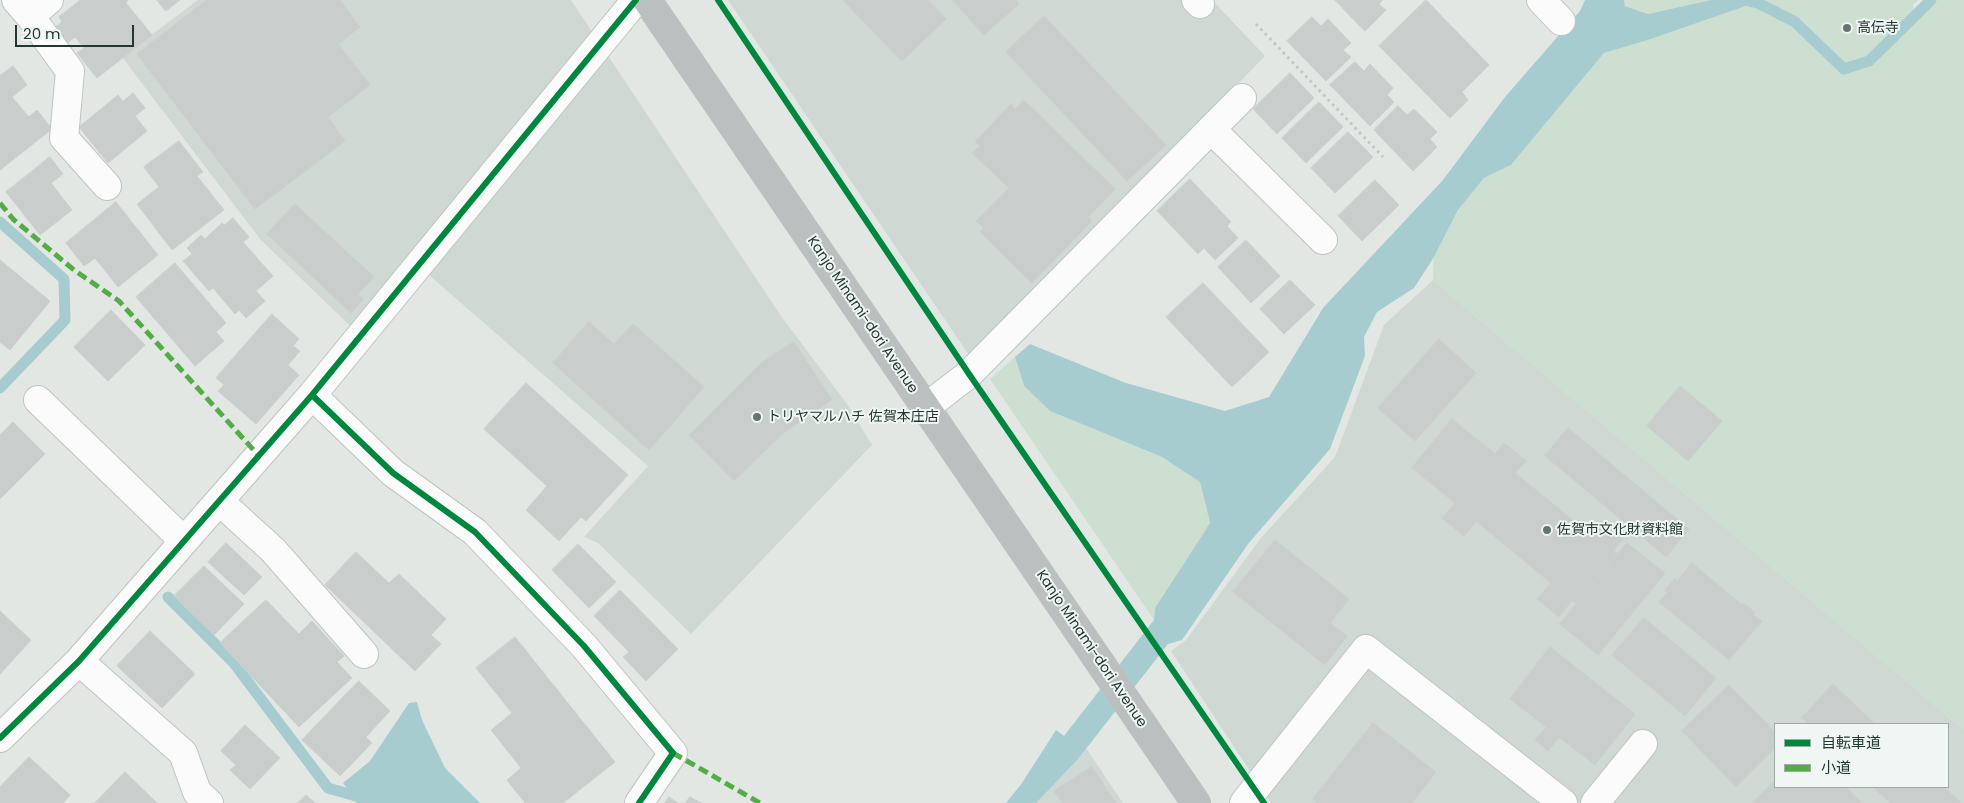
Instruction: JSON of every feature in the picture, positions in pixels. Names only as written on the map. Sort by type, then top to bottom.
[{"type":"highway","name":"Kanjo Minami-dori Avenue","points":[[647,0],[1196,803]]},
{"type":"street","points":[[0,738],[79,661],[312,395],[636,0]]},
{"type":"street","points":[[1541,0],[1561,21]]},
{"type":"street","points":[[32,5],[70,71],[64,138],[107,186]]},
{"type":"street","points":[[925,408],[969,374],[1242,98]]},
{"type":"street","points":[[1211,129],[1323,240]]},
{"type":"street","points":[[312,395],[393,473],[475,532],[584,646],[673,753],[639,803]]},
{"type":"street","points":[[38,400],[184,541]]},
{"type":"street","points":[[219,501],[273,550],[364,654]]},
{"type":"street","points":[[1244,803],[1366,649],[1563,803]]},
{"type":"street","points":[[79,661],[183,753],[197,792],[209,803]]},
{"type":"street","points":[[1595,803],[1643,744]]},
{"type":"path","points":[[1256,24],[1383,158]]},
{"type":"shaded area","points":[[198,0],[571,0],[781,316],[847,404],[872,445],[691,634],[598,543],[584,537],[648,466],[429,275],[370,345],[260,239],[122,57]]},
{"type":"shaded area","points":[[728,0],[1212,0],[1265,56],[971,358]]},
{"type":"shaded area","points":[[1433,280],[1964,730],[1964,803],[1271,803],[1171,651],[1186,640],[1260,539],[1335,457],[1384,325]]},
{"type":"shaded area","points":[[1080,739],[1123,803],[1019,803]]},
{"type":"green space","points":[[1624,0],[1711,0],[1648,14],[1625,6]]},
{"type":"green space","points":[[1760,0],[1918,0],[1913,5],[1916,17],[1933,0],[1964,0],[1964,730],[1433,280],[1434,257],[1458,210],[1484,178],[1511,165],[1604,53],[1746,6],[1783,14]]},
{"type":"green space","points":[[1015,357],[1024,386],[1050,411],[1162,457],[1200,482],[1210,523],[1155,608],[1154,620],[990,379]]},
{"type":"water","points":[[1585,0],[1624,0],[1625,6],[1648,14],[1711,0],[1760,0],[1785,15],[1746,6],[1604,53],[1511,165],[1484,178],[1458,210],[1434,257],[1414,288],[1377,312],[1364,337],[1365,356],[1330,449],[1248,544],[1182,640],[1168,644],[1078,759],[1036,803],[1006,803],[1022,783],[1056,730],[1064,736],[1154,620],[1155,608],[1210,523],[1200,482],[1162,457],[1050,411],[1024,386],[1015,357],[1030,344],[1126,383],[1225,411],[1269,397],[1323,308],[1443,180],[1505,97],[1580,11]]},
{"type":"water","points":[[417,702],[422,720],[445,768],[480,803],[357,803],[343,783],[370,761],[409,703]]},
{"type":"building","points":[[81,0],[128,0],[126,3],[152,35],[97,78],[77,53],[84,48],[75,37],[66,44],[53,29],[62,22],[59,17]]},
{"type":"building","points":[[157,0],[180,0],[166,11]]},
{"type":"building","points":[[207,0],[340,0],[360,27],[338,44],[370,85],[328,117],[345,141],[255,209],[137,54]]},
{"type":"building","points":[[843,0],[928,0],[946,19],[902,61]]},
{"type":"building","points":[[953,0],[1016,0],[1019,4],[984,35]]},
{"type":"building","points":[[1335,0],[1383,0],[1379,4],[1386,10],[1365,31]]},
{"type":"building","points":[[1426,0],[1489,65],[1462,92],[1468,100],[1450,118],[1379,46]]},
{"type":"building","points":[[1044,16],[1166,145],[1127,181],[1006,52]]},
{"type":"building","points":[[1312,17],[1321,26],[1328,19],[1351,43],[1343,50],[1351,57],[1326,81],[1287,41]]},
{"type":"building","points":[[1355,62],[1364,71],[1370,64],[1393,88],[1387,95],[1394,102],[1370,126],[1330,85]]},
{"type":"building","points":[[13,66],[27,85],[12,97],[29,117],[37,110],[52,129],[0,170],[0,76]]},
{"type":"building","points":[[1290,73],[1314,98],[1277,134],[1253,109]]},
{"type":"building","points":[[133,93],[145,108],[135,116],[147,131],[108,163],[79,127],[118,95],[123,101]]},
{"type":"building","points":[[1024,100],[1115,189],[1088,217],[1092,221],[1032,283],[980,232],[984,228],[976,221],[1009,188],[972,153],[980,146],[975,142],[1011,104],[1015,109]]},
{"type":"building","points":[[1319,102],[1343,127],[1306,163],[1282,138]]},
{"type":"building","points":[[1398,106],[1407,115],[1414,109],[1437,132],[1430,139],[1437,147],[1413,171],[1374,130]]},
{"type":"building","points":[[1348,132],[1373,157],[1335,193],[1311,168]]},
{"type":"building","points":[[179,141],[203,172],[197,176],[224,210],[172,250],[137,204],[159,187],[144,167]]},
{"type":"building","points":[[50,157],[63,174],[51,183],[72,210],[40,235],[6,192]]},
{"type":"building","points":[[1190,179],[1231,222],[1227,226],[1238,238],[1215,260],[1204,248],[1198,254],[1157,211]]},
{"type":"building","points":[[1375,180],[1399,205],[1362,241],[1338,216]]},
{"type":"building","points":[[116,202],[158,255],[118,287],[95,258],[84,266],[66,243]]},
{"type":"building","points":[[295,204],[374,277],[358,294],[363,299],[351,313],[267,234]]},
{"type":"building","points":[[233,218],[249,237],[243,242],[273,276],[256,291],[265,301],[246,318],[239,310],[235,314],[213,288],[209,291],[183,261],[192,254],[187,248],[201,235],[205,239],[222,223],[224,225]]},
{"type":"building","points":[[1246,240],[1280,276],[1251,303],[1218,267]]},
{"type":"building","points":[[0,260],[50,301],[10,350],[0,342]]},
{"type":"building","points":[[175,263],[226,323],[216,332],[224,341],[195,366],[136,297]]},
{"type":"building","points":[[1290,280],[1315,305],[1284,334],[1260,309]]},
{"type":"building","points":[[1203,283],[1269,352],[1232,387],[1166,317]]},
{"type":"building","points":[[111,310],[145,345],[108,381],[74,347]]},
{"type":"building","points":[[272,314],[299,339],[293,346],[300,351],[288,365],[299,375],[256,424],[218,391],[224,385],[216,378]]},
{"type":"building","points":[[589,322],[614,344],[633,324],[704,387],[649,450],[553,363]]},
{"type":"building","points":[[1439,339],[1476,373],[1415,441],[1378,408]]},
{"type":"building","name":"トリヤマルハチ 佐賀本庄店","points":[[794,342],[832,400],[782,434],[734,481],[689,435],[761,363]]},
{"type":"building","points":[[526,383],[628,475],[586,521],[581,517],[559,541],[526,510],[547,486],[484,429]]},
{"type":"building","points":[[1680,386],[1722,421],[1688,461],[1647,426]]},
{"type":"building","points":[[1452,419],[1495,454],[1504,443],[1526,461],[1515,473],[1590,534],[1601,521],[1623,539],[1614,550],[1617,553],[1576,603],[1572,600],[1559,617],[1537,599],[1551,583],[1476,521],[1464,536],[1442,518],[1455,503],[1412,468]]},
{"type":"building","points":[[13,422],[45,454],[0,499],[0,435]]},
{"type":"building","points":[[1568,428],[1689,529],[1666,557],[1545,456]]},
{"type":"building","points":[[1275,540],[1349,599],[1330,623],[1347,636],[1325,665],[1233,592]]},
{"type":"building","points":[[226,543],[262,577],[244,595],[208,562]]},
{"type":"building","points":[[1627,543],[1665,573],[1598,655],[1560,624]]},
{"type":"building","points":[[578,544],[616,582],[589,608],[552,570]]},
{"type":"building","points":[[356,552],[389,583],[399,574],[446,619],[431,635],[441,644],[415,671],[325,585]]},
{"type":"building","points":[[1692,563],[1742,605],[1744,603],[1755,613],[1753,615],[1762,621],[1729,660],[1659,602],[1667,593],[1665,590],[1675,578],[1677,581]]},
{"type":"building","points":[[204,566],[244,604],[214,635],[174,596]]},
{"type":"building","points":[[620,590],[678,649],[646,681],[623,657],[629,652],[594,616]]},
{"type":"building","points":[[266,600],[299,634],[312,621],[344,656],[337,662],[352,678],[299,727],[220,643]]},
{"type":"building","points":[[0,611],[31,640],[0,674]]},
{"type":"building","points":[[1644,618],[1716,678],[1685,716],[1612,655]]},
{"type":"building","points":[[150,631],[195,674],[162,708],[117,666]]},
{"type":"building","points":[[515,637],[615,762],[563,803],[525,803],[507,780],[521,768],[491,730],[512,713],[476,668]]},
{"type":"building","points":[[1550,647],[1635,714],[1595,765],[1559,737],[1548,751],[1535,740],[1546,727],[1510,699]]},
{"type":"building","points":[[359,681],[390,711],[366,737],[372,743],[340,776],[302,740]]},
{"type":"building","points":[[1833,684],[1874,723],[1808,723],[1802,718]]},
{"type":"building","points":[[1729,685],[1774,731],[1774,749],[1736,787],[1682,731]]},
{"type":"building","points":[[1373,723],[1436,772],[1412,803],[1318,803],[1313,799]]},
{"type":"building","points":[[245,725],[280,758],[250,789],[230,770],[236,765],[221,751]]},
{"type":"building","points":[[29,757],[70,795],[63,803],[0,803],[0,787]]},
{"type":"building","points":[[1092,767],[1116,803],[1062,803],[1054,791]]},
{"type":"building","points":[[125,772],[157,803],[95,803]]},
{"type":"building","points":[[1774,781],[1774,788],[1847,788],[1862,803],[1753,803]]},
{"type":"building","points":[[1874,788],[1945,788],[1961,803],[1890,803]]},
{"type":"building","points":[[306,795],[315,803],[298,803]]},
{"type":"building","points":[[669,797],[678,803],[665,803]]},
{"type":"building","points":[[690,797],[701,803],[686,803]]},
{"type":"waterway","points":[[1762,5],[1795,22],[1844,69],[1869,61],[1931,0]]},
{"type":"waterway","points":[[0,222],[64,279],[65,320],[0,388]]},
{"type":"waterway","points":[[168,597],[233,662],[328,788],[380,803]]},
{"type":"marked path","points":[[0,203],[13,219],[74,270],[119,301],[259,456]]},
{"type":"marked path","points":[[673,753],[760,803]]},
{"type":"cycle path","points":[[0,738],[79,661],[312,395],[636,0]]},
{"type":"cycle path","points":[[718,0],[969,374],[1264,803]]},
{"type":"cycle path","points":[[312,395],[393,473],[475,532],[584,646],[673,753],[639,803]]},
{"type":"place","name":"高伝寺","points":[[1847,28]]},
{"type":"place","name":"トリヤマルハチ 佐賀本庄店","points":[[757,417]]},
{"type":"place","name":"佐賀市文化財資料館","points":[[1547,530]]}]
